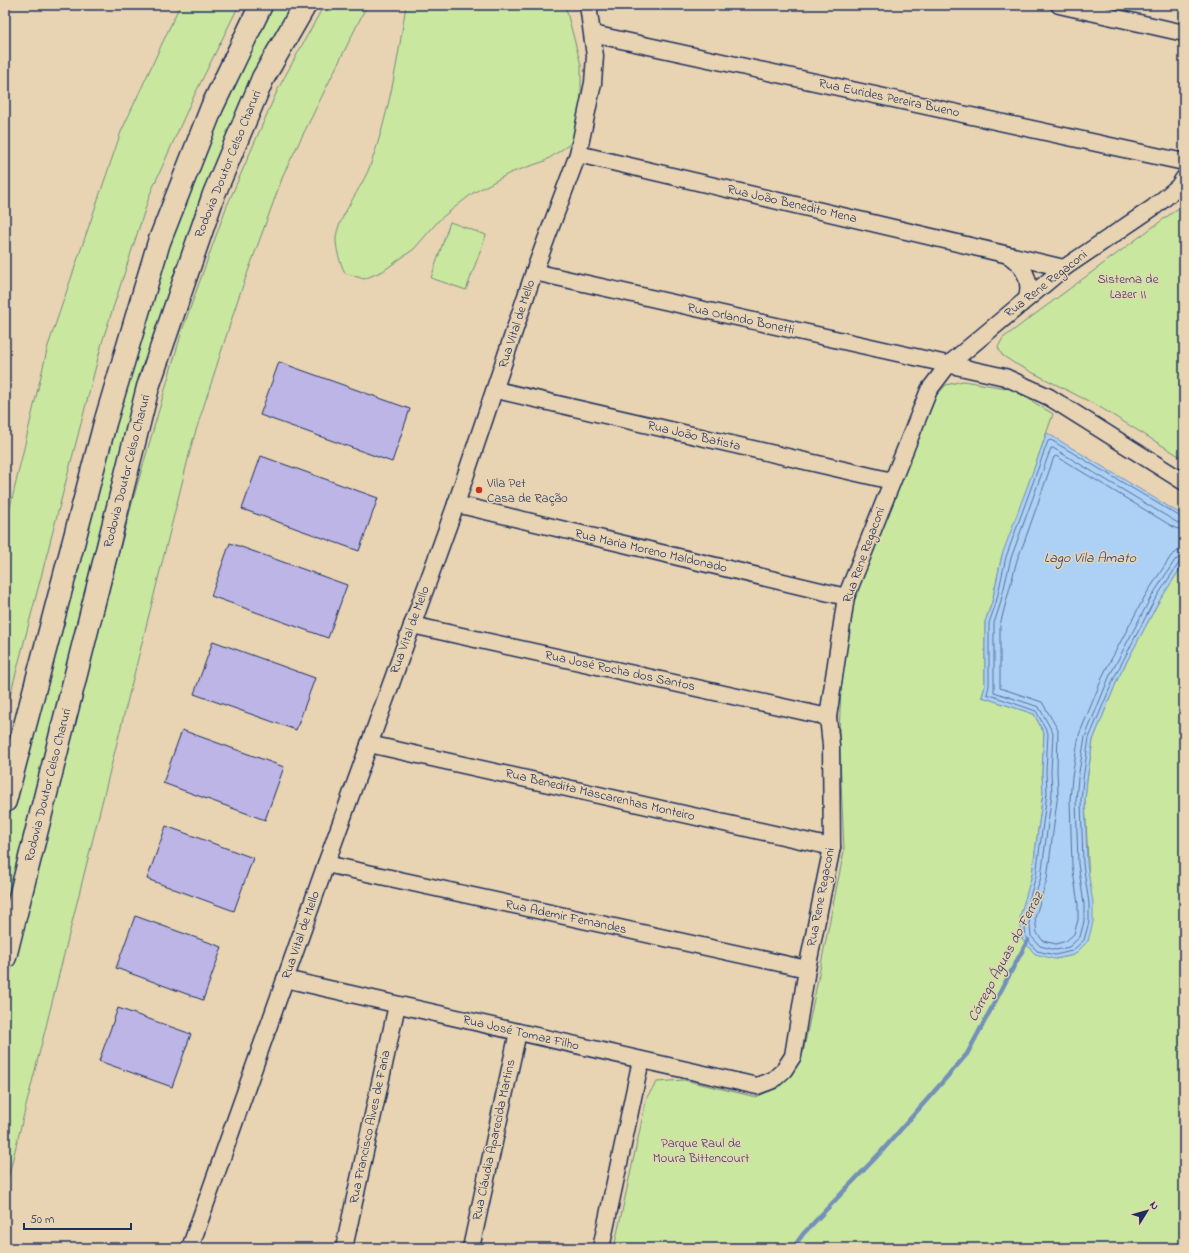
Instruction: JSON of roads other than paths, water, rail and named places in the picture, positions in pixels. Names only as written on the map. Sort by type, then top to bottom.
[{"type":"highway","points":[[5,801],[106,422],[159,242],[212,107],[261,5]]},
{"type":"highway","name":"Rodovia Doutor Celso Charuri","points":[[5,957],[148,387],[214,194],[262,78],[305,5]]},
{"type":"street","name":"Rua Vital de Mello","points":[[190,1248],[326,864],[456,504],[496,390],[534,272],[578,154],[593,83],[595,56],[588,5]]},
{"type":"street","points":[[1059,5],[1184,33]]},
{"type":"street","name":"Rua Eurides Pereira Bueno","points":[[593,34],[1184,162]]},
{"type":"street","name":"Rua João Benedito Mena","points":[[578,154],[1064,268]]},
{"type":"street","name":"Rua Rene Regaconi","points":[[757,1086],[773,1080],[784,1070],[793,1056],[807,969],[832,847],[831,745],[828,717],[846,597],[929,390],[948,365],[1027,298],[1064,268],[1154,207],[1178,187],[1184,178]]},
{"type":"street","name":"Rua João Benedito Mena","points":[[1006,254],[1017,261],[1025,272],[1029,283],[1027,298]]},
{"type":"street","name":"Rua Orlando Bonetti","points":[[534,272],[1005,377],[1049,397],[1184,482]]},
{"type":"street","name":"Rua João Batista","points":[[496,390],[892,481]]},
{"type":"street","name":"Rua Maria Moreno Maldonado","points":[[456,504],[846,597]]},
{"type":"street","name":"Rua José Rocha dos Santos","points":[[412,625],[828,717]]},
{"type":"street","name":"Rua Benedita Mascarenhas Monteiro","points":[[369,744],[832,847]]},
{"type":"street","name":"Rua Ademir Fernandes","points":[[326,864],[807,969]]},
{"type":"street","name":"Rua José Tomaz Filho","points":[[285,979],[757,1086]]},
{"type":"street","name":"Rua Francisco Alves de Faria","points":[[344,1248],[396,1005]]},
{"type":"street","name":"Rua Cláudia Aparecida Martins","points":[[471,1248],[518,1032]]},
{"type":"street","points":[[601,1248],[641,1060]]},
{"type":"water","name":"Lago Vila Amato","points":[[1047,433],[1184,516],[1184,563],[1158,603],[1118,678],[1093,740],[1085,800],[1087,864],[1093,903],[1093,922],[1088,941],[1074,955],[1055,959],[1035,954],[1022,939],[1020,916],[1032,875],[1043,793],[1042,772],[1044,733],[1034,714],[982,697],[985,686],[985,622],[992,602],[1002,555]]},
{"type":"waterway","name":"Córrego Águas do Ferraz","points":[[793,1248],[803,1234],[881,1152],[967,1054],[1028,940]]},
{"type":"place","name":"Vila Pet Casa de Ração","points":[[479,490]]},
{"type":"park label","name":"Sistema de Lazer II","points":[[1128,286]]},
{"type":"park label","name":"Parque Raul de Moura Bittencourt","points":[[701,1150]]}]
